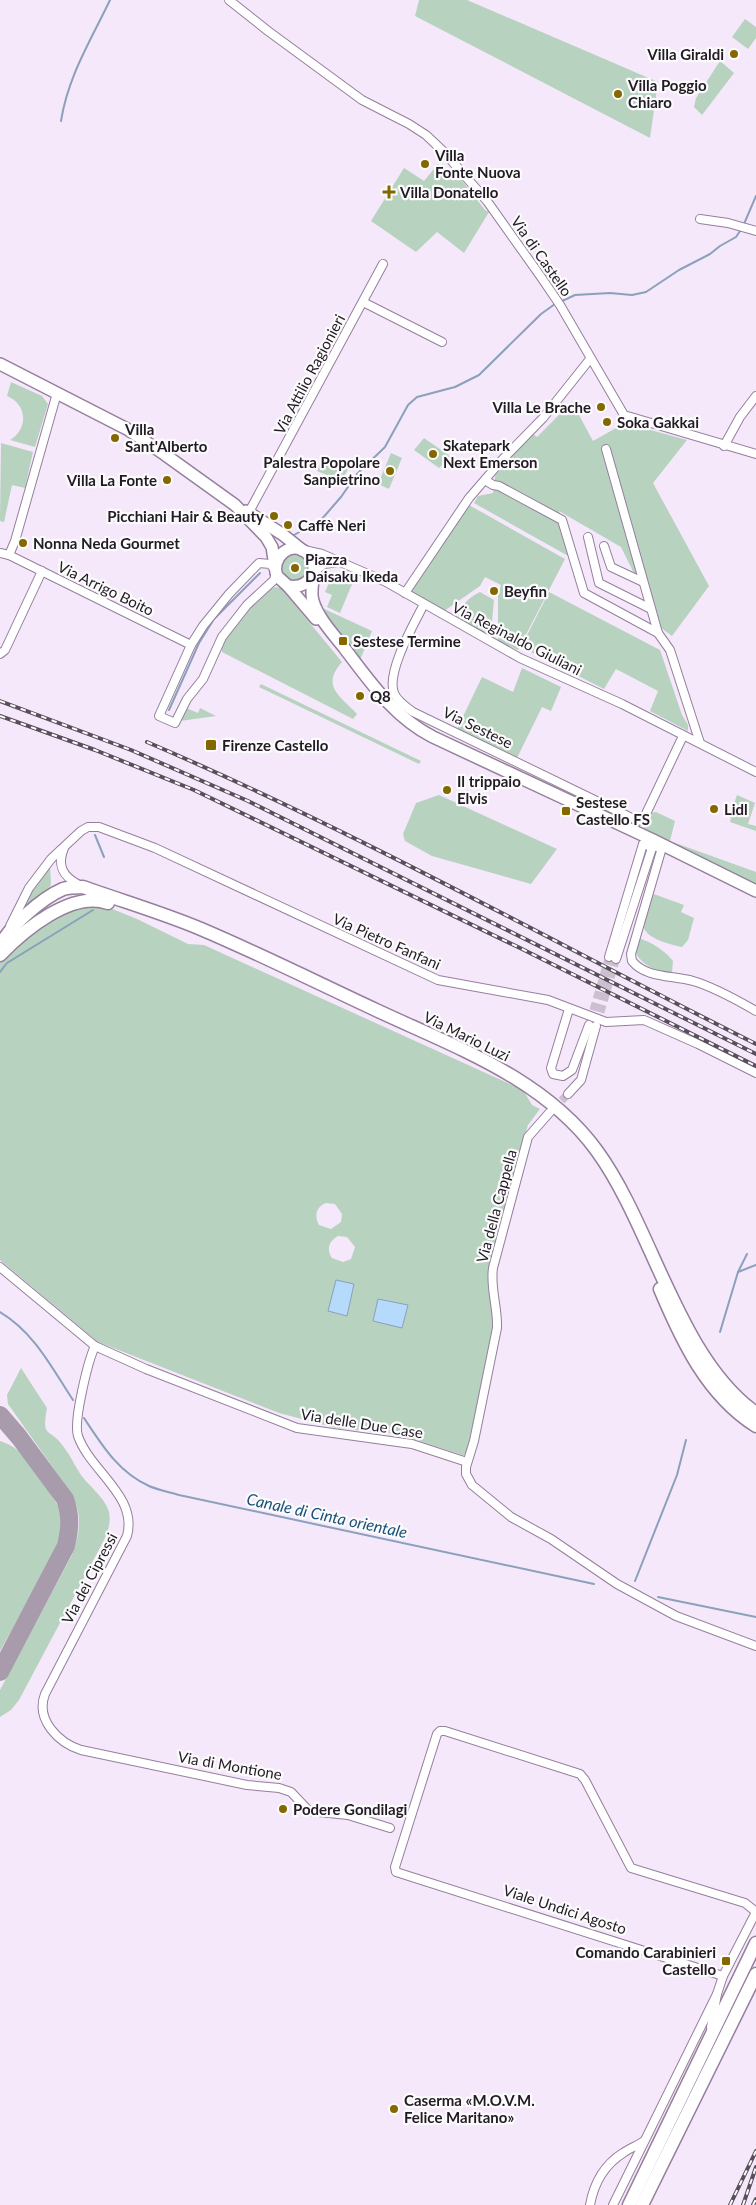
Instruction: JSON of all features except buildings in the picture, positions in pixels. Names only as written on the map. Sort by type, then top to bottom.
[{"type":"main road","points":[[0,364],[142,438],[221,496],[284,535],[307,553],[313,561],[313,574],[310,580],[302,586],[288,586],[281,582],[275,571],[273,551],[268,539],[235,505]]},
{"type":"main road","points":[[275,571],[277,559],[284,552],[292,549],[302,550]]},
{"type":"main road","name":"Via Sestese","points":[[313,574],[312,599],[332,634],[384,700],[415,727],[441,741],[679,852],[756,891]]},
{"type":"main road","name":"Via Sestese","points":[[288,586],[332,634]]},
{"type":"main road","name":"Via Sestese","points":[[586,809],[651,847],[736,881]]},
{"type":"main road","points":[[0,948],[15,920],[66,888],[83,887]]},
{"type":"main road","name":"Via Mario Luzi","points":[[83,887],[201,929],[472,1055],[527,1086],[570,1120],[589,1140],[614,1178],[686,1326],[704,1356],[735,1395],[756,1414]]},
{"type":"main road","name":"Via Mario Luzi","points":[[0,955],[16,938],[72,904],[97,900],[234,945]]},
{"type":"main road","name":"Via Mario Luzi","points":[[634,1219],[658,1286],[676,1326],[695,1361],[705,1377],[729,1405],[756,1426]]},
{"type":"main road","points":[[629,2205],[756,1943]]},
{"type":"main road","points":[[642,2205],[756,1974]]},
{"type":"street","name":"Via di Castello","points":[[230,0],[268,31],[362,100],[426,135],[487,201],[558,303],[624,415],[756,454]]},
{"type":"street","points":[[700,219],[756,231]]},
{"type":"street","name":"Via Attilio Ragionieri","points":[[249,512],[383,264]]},
{"type":"street","points":[[363,302],[442,342]]},
{"type":"street","points":[[405,593],[469,498],[501,461],[543,418],[590,359]]},
{"type":"street","points":[[9,555],[15,541],[57,393]]},
{"type":"street","points":[[724,446],[740,417],[756,396]]},
{"type":"street","points":[[606,449],[658,633],[670,650],[700,743]]},
{"type":"street","points":[[485,480],[492,486],[499,486],[562,520],[584,593],[658,633]]},
{"type":"street","points":[[588,537],[599,583],[651,609]]},
{"type":"street","points":[[604,546],[612,568],[643,582]]},
{"type":"street","name":"Via Reginaldo Giuliani","points":[[302,550],[316,552],[340,562],[405,593],[520,658],[615,701],[756,772]]},
{"type":"street","name":"Via Arrigo Boito","points":[[0,553],[9,555],[191,645]]},
{"type":"street","points":[[313,574],[327,562],[340,562]]},
{"type":"street","points":[[268,563],[272,565],[275,571],[274,580],[244,608],[222,637],[203,679],[187,699],[175,723],[159,716],[191,645],[217,608],[257,565],[268,563]]},
{"type":"street","points":[[0,654],[5,650],[42,571]]},
{"type":"street","name":"Via Sestese","points":[[424,604],[395,667],[392,685],[398,700],[413,712],[614,810],[641,821],[683,736]]},
{"type":"street","points":[[622,826],[651,847],[679,852]]},
{"type":"street","name":"Via Pietro Fanfani","points":[[64,847],[84,829],[99,827],[155,848],[438,980],[548,1000],[611,1024],[631,1020],[644,1020],[756,1073]]},
{"type":"street","points":[[64,847],[60,859],[63,872],[71,880],[83,887]]},
{"type":"street","points":[[32,927],[23,928],[15,920],[36,876],[64,847]]},
{"type":"street","points":[[612,958],[651,847]]},
{"type":"street","points":[[651,847],[631,954],[632,961],[645,971],[692,981],[714,989],[756,1011]]},
{"type":"street","points":[[568,1094],[581,1080],[592,1025],[572,1070],[563,1076],[553,1074],[551,1068],[569,1009]]},
{"type":"street","name":"Via della Cappella","points":[[467,1462],[474,1441],[497,1328],[497,1311],[491,1279],[493,1268],[528,1137],[550,1112]]},
{"type":"street","name":"Via delle Due Case","points":[[0,1267],[95,1346],[164,1376],[297,1428],[412,1444],[467,1462]]},
{"type":"street","name":"Via dei Cipressi","points":[[59,1738],[46,1722],[42,1708],[42,1699],[127,1536],[129,1527],[124,1504],[87,1453],[76,1432],[90,1357],[95,1346]]},
{"type":"street","points":[[467,1462],[466,1474],[476,1490],[511,1517],[550,1539],[598,1572],[676,1616],[756,1646]]},
{"type":"street","name":"Viale Undici Agosto","points":[[723,1976],[397,1873],[395,1867],[437,1734],[445,1730],[580,1774],[585,1780],[631,1868],[745,1903],[756,1912]]},
{"type":"street","name":"Via di Montione","points":[[59,1738],[81,1750],[247,1785],[279,1788],[291,1792],[309,1811],[355,1817],[390,1828]]},
{"type":"street","points":[[613,2205],[717,1994],[723,1976],[756,1912]]},
{"type":"street","points":[[705,2048],[711,2030],[717,1994]]},
{"type":"street","points":[[590,2205],[595,2187],[607,2166],[614,2159],[638,2146],[646,2138]]},
{"type":"green space","points":[[419,0],[467,0],[658,82],[650,138],[415,16]]},
{"type":"green space","points":[[745,19],[756,27],[756,38],[748,49],[732,37]]},
{"type":"green space","points":[[720,61],[734,73],[702,115],[694,107],[696,98]]},
{"type":"green space","points":[[438,164],[451,175],[456,173],[485,210],[489,212],[464,253],[437,232],[416,252],[371,221],[404,168],[424,181]]},
{"type":"green space","points":[[11,382],[42,396],[48,404],[35,447],[10,440],[20,430],[23,423],[22,411],[19,405],[7,396]]},
{"type":"green space","points":[[572,402],[593,441],[625,423],[687,440],[653,483],[709,586],[672,636],[661,628],[621,547],[559,511],[570,557],[474,503],[478,496],[493,493],[495,476],[532,433],[537,437]]},
{"type":"green space","name":"Skatepark Next Emerson","points":[[424,438],[451,457],[439,468],[414,450]]},
{"type":"green space","points":[[1,443],[33,452],[25,488],[12,485],[4,522],[0,521]]},
{"type":"green space","name":"Palestra Popolare Sanpietrino","points":[[391,453],[402,458],[389,489],[378,484]]},
{"type":"green space","points":[[322,458],[348,469],[342,481],[317,471]]},
{"type":"green space","points":[[469,505],[565,559],[518,650],[498,641],[498,595],[501,585],[485,577],[480,586],[444,611],[409,592]]},
{"type":"green space","name":"Piazza Daisaku Ikeda","points":[[298,552],[310,561],[308,577],[293,583],[283,577],[280,569],[284,557]]},
{"type":"green space","points":[[332,576],[352,584],[340,613],[327,607],[332,595],[325,592]]},
{"type":"green space","points":[[275,587],[281,588],[342,662],[336,670],[333,684],[339,696],[357,714],[353,719],[222,652],[227,636],[242,616],[260,598]]},
{"type":"green space","points":[[480,592],[494,600],[492,621],[484,633],[458,618],[466,602]]},
{"type":"green space","points":[[549,592],[660,650],[682,715],[688,725],[688,731],[650,711],[658,691],[616,669],[604,689],[521,647]]},
{"type":"green space","points":[[320,607],[372,631],[360,660]]},
{"type":"green space","points":[[522,668],[561,687],[551,711],[542,707],[517,758],[457,729],[482,677],[513,692]]},
{"type":"green space","points":[[261,684],[421,761],[419,764],[259,687]]},
{"type":"green space","points":[[186,708],[198,713],[200,708],[216,716],[180,721]]},
{"type":"green space","points":[[439,795],[557,849],[531,884],[432,856],[405,841],[403,834],[416,803]]},
{"type":"green space","points":[[737,795],[755,803],[748,824],[756,826],[756,831],[730,822],[731,818],[729,817]]},
{"type":"green space","points":[[656,812],[675,821],[670,841],[756,872],[756,885],[643,830],[651,813]]},
{"type":"green space","points":[[50,864],[51,884],[48,892],[16,916],[31,889]]},
{"type":"green space","points":[[651,893],[684,905],[681,912],[694,918],[688,940],[682,947],[656,939],[643,926]]},
{"type":"green space","points":[[83,905],[105,906],[137,919],[188,944],[204,945],[523,1090],[532,1105],[540,1109],[528,1125],[513,1177],[488,1281],[488,1289],[494,1306],[495,1330],[466,1454],[463,1455],[397,1434],[336,1428],[279,1413],[98,1342],[0,1260],[0,963],[24,939]],"holes":[[[326,1203],[335,1204],[342,1214],[341,1222],[331,1229],[319,1225],[317,1218],[318,1209]],[[338,1236],[347,1237],[355,1247],[351,1259],[343,1262],[332,1258],[329,1251],[332,1240]]]},
{"type":"green space","points":[[638,938],[653,944],[673,961],[672,973],[650,967],[637,956],[634,950]]},
{"type":"green space","points":[[21,1368],[47,1408],[45,1418],[46,1429],[63,1446],[81,1475],[104,1502],[109,1512],[110,1520],[103,1542],[19,1700],[11,1710],[0,1717],[0,1690],[72,1555],[79,1524],[77,1508],[71,1493],[8,1404],[7,1395]]},
{"type":"green space","points":[[0,1441],[22,1454],[35,1470],[59,1507],[62,1528],[56,1551],[0,1651]]},
{"type":"water","points":[[336,1280],[354,1284],[347,1316],[328,1311]]},
{"type":"water","points":[[378,1299],[408,1305],[402,1328],[373,1321]]},
{"type":"waterway","points":[[61,121],[64,105],[75,73],[110,0]]},
{"type":"waterway","points":[[744,224],[756,196]]},
{"type":"waterway","points":[[560,302],[575,295],[610,293],[632,295],[646,292],[679,270],[710,254],[736,237],[742,228]]},
{"type":"waterway","points":[[294,535],[321,520],[341,497],[357,474],[385,447],[408,405],[417,397],[455,387],[479,375],[541,314],[555,304]]},
{"type":"waterway","points":[[169,710],[199,643],[214,619],[260,573]]},
{"type":"waterway","points":[[95,835],[104,857]]},
{"type":"waterway","points":[[0,972],[7,963],[93,910]]},
{"type":"waterway","points":[[738,1272],[747,1254]]},
{"type":"waterway","points":[[720,1332],[738,1272],[756,1265]]},
{"type":"waterway","name":"Canale di Cinta orientale","points":[[0,1312],[12,1320],[33,1340],[73,1400]]},
{"type":"waterway","name":"Canale di Cinta orientale","points":[[84,1418],[104,1448],[128,1473],[156,1489],[594,1584]]},
{"type":"waterway","points":[[635,1581],[677,1475],[686,1440]]},
{"type":"waterway","name":"Canale di Cinta orientale","points":[[658,1597],[756,1617]]},
{"type":"taxiway","points":[[0,1415],[19,1437],[65,1499],[69,1522],[66,1546],[0,1672]]},
{"type":"tunnel","points":[[590,1022],[609,957]]},
{"type":"tunnel","points":[[597,1024],[616,959]]},
{"type":"tunnel","points":[[553,1109],[568,1094]]},
{"type":"railway","points":[[0,701],[131,750],[248,801],[756,1054]]},
{"type":"railway","points":[[0,716],[95,750],[194,790],[520,948],[756,1066]]},
{"type":"railway","points":[[147,742],[225,776],[378,850],[756,1044]]},
{"type":"railway","points":[[730,2205],[756,2151]]},
{"type":"railway","points":[[743,2205],[756,2167]]},
{"type":"railway","points":[[753,2205],[756,2199]]},
{"type":"place","name":"Villa Giraldi","points":[[734,54]]},
{"type":"place","name":"Villa Poggio Chiaro","points":[[618,94]]},
{"type":"place","name":"Villa Fonte Nuova","points":[[425,164]]},
{"type":"place","name":"Villa Donatello","points":[[389,192]]},
{"type":"place","name":"Villa Le Brache","points":[[601,407]]},
{"type":"place","name":"Soka Gakkai","points":[[607,422]]},
{"type":"place","name":"Villa Sant'Alberto","points":[[115,438]]},
{"type":"place","name":"Skatepark Next Emerson","points":[[433,454]]},
{"type":"place","name":"Palestra Popolare Sanpietrino","points":[[390,471]]},
{"type":"place","name":"Villa La Fonte","points":[[167,480]]},
{"type":"place","name":"Picchiani Hair & Beauty","points":[[274,516]]},
{"type":"place","name":"Caffè Neri","points":[[288,525]]},
{"type":"place","name":"Nonna Neda Gourmet","points":[[23,543]]},
{"type":"place","name":"Piazza Daisaku Ikeda","points":[[295,568]]},
{"type":"place","name":"Beyfin","points":[[494,591]]},
{"type":"place","name":"Sestese Termine","points":[[343,641]]},
{"type":"place","name":"Q8","points":[[360,696]]},
{"type":"place","name":"Firenze Castello","points":[[211,745]]},
{"type":"place","name":"Il trippaio Elvis","points":[[447,790]]},
{"type":"place","name":"Lidl","points":[[714,809]]},
{"type":"place","name":"Sestese Castello FS","points":[[566,811]]},
{"type":"place","name":"Podere Gondilagi","points":[[283,1809]]},
{"type":"place","name":"Comando Carabinieri Castello","points":[[726,1961]]},
{"type":"place","name":"Caserma «M.O.V.M. Felice Maritano»","points":[[394,2109]]}]
